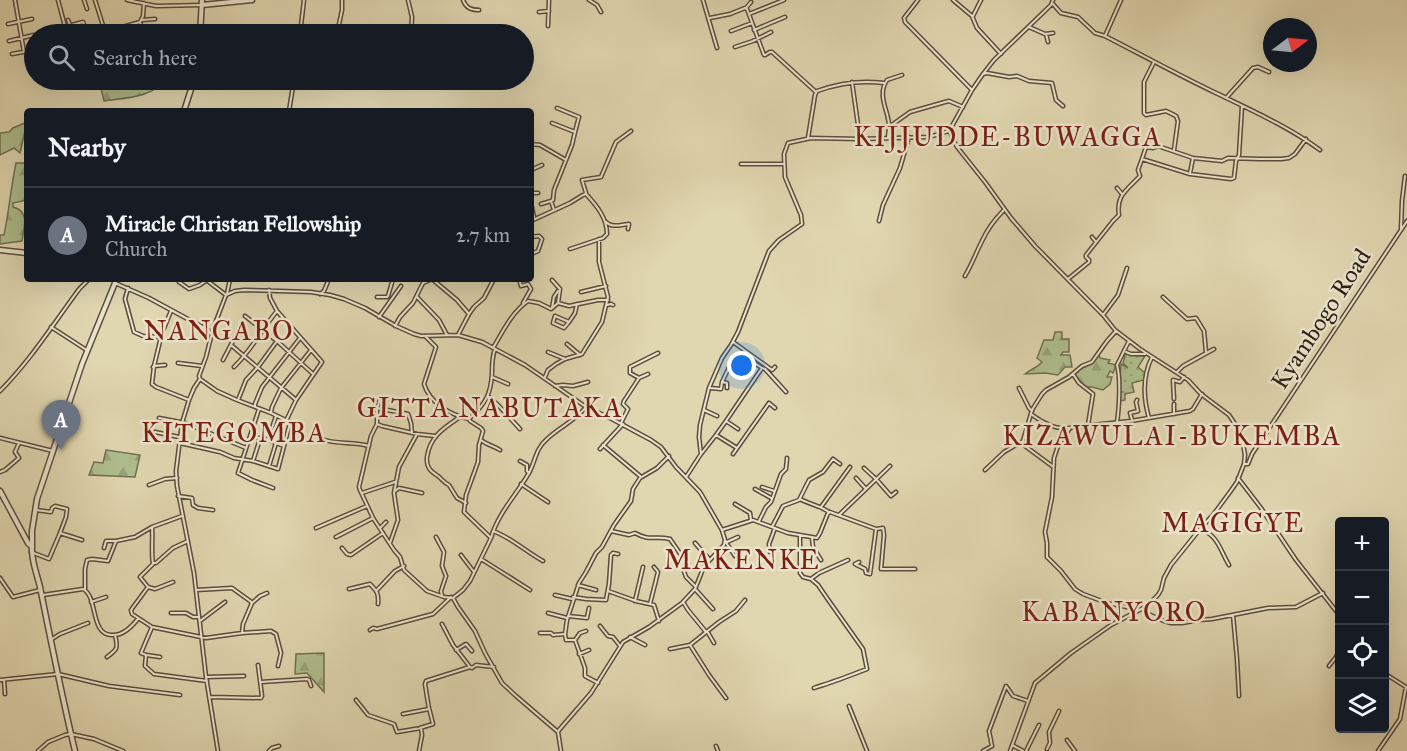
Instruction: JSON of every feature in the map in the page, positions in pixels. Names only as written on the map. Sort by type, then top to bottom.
[{"type":"street","points":[[12,54],[24,52],[15,0]]},
{"type":"street","points":[[58,0],[64,24]]},
{"type":"street","points":[[84,0],[87,9]]},
{"type":"street","points":[[95,0],[102,24]]},
{"type":"street","points":[[127,0],[156,6],[252,0]]},
{"type":"street","points":[[301,24],[304,0]]},
{"type":"street","points":[[339,24],[342,0]]},
{"type":"street","points":[[408,0],[411,24]]},
{"type":"street","points":[[463,0],[467,7],[479,10]]},
{"type":"street","points":[[548,26],[549,0]]},
{"type":"street","points":[[589,0],[597,5],[601,12]]},
{"type":"street","points":[[703,0],[717,48]]},
{"type":"street","points":[[749,14],[784,0]]},
{"type":"street","points":[[918,0],[904,18],[905,22],[972,90]]},
{"type":"street","points":[[953,0],[973,17],[977,28],[1001,54]]},
{"type":"street","points":[[973,17],[981,0]]},
{"type":"street","points":[[1105,36],[1122,0]]},
{"type":"street","points":[[201,24],[202,2]]},
{"type":"street","points":[[710,18],[746,8],[751,2]]},
{"type":"street","points":[[1244,464],[1244,444],[1241,433],[1229,415],[1184,377],[1116,331],[1004,210],[957,147],[951,130],[982,74],[1052,2],[1060,13],[1078,17],[1095,33],[1105,36],[1306,139],[1320,150]]},
{"type":"street","points":[[142,24],[144,3]]},
{"type":"street","points":[[746,8],[764,55],[772,52],[816,92]]},
{"type":"street","points":[[539,12],[549,11]]},
{"type":"street","points":[[754,30],[785,17]]},
{"type":"street","points":[[8,24],[32,19]]},
{"type":"street","points":[[131,24],[154,19]]},
{"type":"street","points":[[68,20],[70,24]]},
{"type":"street","points":[[731,31],[752,23]]},
{"type":"street","points":[[1029,27],[1046,34],[1053,33]]},
{"type":"street","points":[[735,47],[771,32]]},
{"type":"street","points":[[1046,34],[1048,42]]},
{"type":"street","points":[[9,41],[22,38]]},
{"type":"street","points":[[1154,62],[1144,82],[1144,113],[1146,115],[1166,111],[1176,116],[1178,121],[1174,152]]},
{"type":"street","points":[[1226,98],[1253,68],[1263,69]]},
{"type":"street","points":[[982,74],[1019,76],[1029,81],[1052,83],[1056,100],[1063,106]]},
{"type":"street","points":[[888,138],[889,127],[882,92],[884,83],[902,75]]},
{"type":"street","points":[[816,92],[852,82],[884,83]]},
{"type":"street","points":[[852,82],[860,139]]},
{"type":"street","points":[[185,108],[191,90]]},
{"type":"street","points":[[289,108],[292,90]]},
{"type":"street","points":[[808,138],[816,92]]},
{"type":"street","points":[[889,127],[910,112],[945,102],[949,101],[964,107]]},
{"type":"street","points":[[1142,159],[1190,174],[1232,179],[1235,177],[1239,155],[1242,106]]},
{"type":"street","points":[[554,210],[551,201],[572,146],[579,117],[557,108]]},
{"type":"street","points":[[552,123],[575,132]]},
{"type":"street","points":[[700,454],[699,436],[709,388],[722,358],[733,342],[770,249],[802,224],[801,215],[787,182],[784,154],[787,145],[790,142],[808,138],[928,137],[951,130]]},
{"type":"street","points":[[570,249],[607,234],[605,222],[599,210],[585,194],[582,180],[601,177],[616,142],[631,131]]},
{"type":"street","points":[[945,133],[951,135]]},
{"type":"street","points":[[879,221],[883,205],[900,168],[909,137]]},
{"type":"street","points":[[1068,279],[1089,262],[1085,256],[1119,216],[1118,207],[1122,194],[1140,176],[1138,170],[1145,148],[1158,146],[1193,158],[1222,161],[1227,158],[1289,158],[1295,154],[1306,139]]},
{"type":"street","points":[[534,144],[540,145],[567,161]]},
{"type":"street","points":[[1190,174],[1193,158]]},
{"type":"street","points":[[741,164],[784,165]]},
{"type":"street","points":[[534,169],[542,165]]},
{"type":"street","points":[[1401,229],[1405,176]]},
{"type":"street","points":[[1117,188],[1122,194]]},
{"type":"street","points":[[534,219],[585,194]]},
{"type":"street","points":[[541,204],[551,201]]},
{"type":"street","points":[[965,276],[981,241],[1004,210]]},
{"type":"street","name":"Kyambogo Road","points":[[1141,609],[1158,596],[1167,571],[1230,492],[1244,464],[1248,464],[1252,454],[1407,221]]},
{"type":"street","points":[[605,222],[613,226],[627,224],[628,229]]},
{"type":"street","points":[[534,237],[539,236],[542,239],[538,251],[534,253]]},
{"type":"street","points":[[1092,237],[1096,242]]},
{"type":"street","points":[[544,378],[549,370],[585,351],[599,328],[608,300],[599,262],[599,239]]},
{"type":"street","points":[[0,250],[24,253]]},
{"type":"street","points":[[1103,315],[1118,295],[1127,268]]},
{"type":"street","points":[[551,309],[558,303],[560,289],[552,280]]},
{"type":"street","points":[[0,391],[20,370],[86,282]]},
{"type":"street","points":[[75,751],[32,552],[32,531],[36,499],[112,282]]},
{"type":"street","points":[[117,282],[208,330],[212,335]]},
{"type":"street","points":[[179,282],[189,289],[204,282]]},
{"type":"street","points":[[211,282],[227,295]]},
{"type":"street","points":[[218,751],[196,590],[178,496],[177,478],[182,423],[194,388],[200,380],[199,376],[213,328],[227,295],[229,282]]},
{"type":"street","points":[[320,294],[328,282]]},
{"type":"street","points":[[377,297],[388,296],[392,282]]},
{"type":"street","points":[[395,326],[411,306],[425,282]]},
{"type":"street","points":[[436,282],[457,300],[469,314]]},
{"type":"street","points":[[458,335],[469,314],[484,298],[492,282]]},
{"type":"street","points":[[469,418],[484,404],[488,396],[494,349],[508,322],[527,300],[530,286],[521,285],[520,282]]},
{"type":"street","points":[[379,317],[401,286]]},
{"type":"street","points":[[581,292],[606,286]]},
{"type":"street","points":[[128,288],[125,299],[134,332],[143,336],[161,337]]},
{"type":"street","points":[[227,295],[240,290],[311,292],[330,295],[365,308],[395,326],[414,334],[458,335],[476,339],[525,365],[586,407],[656,444],[700,492],[722,530],[723,547],[703,568],[695,588],[683,602],[659,621],[625,640],[586,700],[558,732]]},
{"type":"street","points":[[269,290],[270,298],[277,311],[322,362],[296,400],[286,421]]},
{"type":"street","points":[[551,309],[554,297],[558,293]]},
{"type":"street","points":[[417,297],[439,320],[447,335]]},
{"type":"street","points":[[1163,297],[1187,320],[1196,318],[1204,331],[1206,352]]},
{"type":"street","points":[[527,300],[551,309]]},
{"type":"street","points":[[558,303],[569,306],[608,300]]},
{"type":"street","points":[[569,322],[555,316],[553,323],[564,328],[569,322],[575,313],[577,304]]},
{"type":"street","points":[[607,305],[613,305]]},
{"type":"street","points":[[171,310],[161,337],[152,384],[189,400]]},
{"type":"street","points":[[234,367],[245,357],[248,349],[277,311]]},
{"type":"street","points":[[245,316],[313,374]]},
{"type":"street","points":[[51,327],[88,351]]},
{"type":"street","points":[[208,330],[213,328]]},
{"type":"street","points":[[1052,467],[1025,446],[1023,441],[1031,413],[1046,390],[1092,362],[1116,331]]},
{"type":"street","points":[[425,336],[436,347],[424,387],[435,402],[460,417],[469,418],[483,429],[478,464],[466,495],[464,512],[492,538]]},
{"type":"street","points":[[273,488],[238,475],[238,471],[250,436],[257,408],[255,404],[262,387],[300,338]]},
{"type":"street","points":[[223,360],[234,339]]},
{"type":"street","points":[[238,400],[246,380],[277,341]]},
{"type":"street","points":[[1117,422],[1119,372],[1117,365],[1129,341]]},
{"type":"street","points":[[733,342],[772,370],[775,367]]},
{"type":"street","points":[[567,344],[580,355]]},
{"type":"street","points":[[231,345],[296,400]]},
{"type":"street","points":[[1177,372],[1214,348]]},
{"type":"street","points":[[271,413],[281,388],[310,350]]},
{"type":"street","points":[[548,352],[566,359]]},
{"type":"street","points":[[1126,352],[1146,353]]},
{"type":"street","points":[[639,378],[630,373],[630,367],[658,353]]},
{"type":"street","points":[[709,388],[721,389],[734,357],[739,357],[765,369],[786,392]]},
{"type":"street","points":[[1149,418],[1143,395],[1152,357]]},
{"type":"street","points":[[178,363],[203,366]]},
{"type":"street","points":[[154,367],[165,365]]},
{"type":"street","points":[[686,477],[762,368]]},
{"type":"street","points":[[600,449],[622,424],[628,409],[623,404],[624,401],[639,378],[648,374]]},
{"type":"street","points":[[1073,374],[1079,383],[1092,394],[1088,425]]},
{"type":"street","points":[[1174,399],[1173,380],[1180,382],[1184,377]]},
{"type":"street","points":[[492,378],[508,384]]},
{"type":"street","points":[[200,380],[217,391],[298,426]]},
{"type":"street","points":[[555,386],[573,386],[588,382]]},
{"type":"street","points":[[722,382],[728,383],[727,388]]},
{"type":"street","points":[[1019,388],[1031,413],[1040,421],[1061,429],[1192,410],[1202,394]]},
{"type":"street","points":[[488,396],[520,429]]},
{"type":"street","points":[[1132,420],[1130,413],[1138,411],[1137,400],[1144,399]]},
{"type":"street","points":[[386,400],[379,401],[377,424],[371,435],[359,487],[373,519],[400,557],[404,570],[429,592],[452,598],[475,631],[506,687],[558,732],[561,751]]},
{"type":"street","points":[[733,454],[769,403],[776,408]]},
{"type":"street","points":[[1174,404],[1174,414]]},
{"type":"street","points":[[370,630],[433,614],[465,588],[492,538],[493,531],[529,473],[544,441],[557,433],[586,407]]},
{"type":"street","points":[[377,408],[408,414],[412,433]]},
{"type":"street","points":[[704,410],[717,416]]},
{"type":"street","points":[[268,440],[276,416]]},
{"type":"street","points":[[460,417],[435,435],[428,447],[427,465],[434,475],[449,485],[458,499],[466,503]]},
{"type":"street","points":[[159,418],[182,423],[246,448]]},
{"type":"street","points":[[726,421],[738,429]]},
{"type":"street","points":[[179,442],[278,469],[290,423]]},
{"type":"street","points":[[377,424],[417,434],[435,435]]},
{"type":"street","points":[[1070,428],[1057,448],[1052,467],[1052,497],[1045,532],[1048,558],[1075,589],[1107,603],[1141,609],[1171,623],[1212,620],[1268,608],[1296,607],[1323,593]]},
{"type":"street","points":[[155,432],[180,437]]},
{"type":"street","points":[[390,543],[398,520],[394,498],[395,482],[402,459],[417,434]]},
{"type":"street","points":[[716,435],[737,448]]},
{"type":"street","points":[[250,436],[284,446]]},
{"type":"street","points":[[0,438],[53,451]]},
{"type":"street","points":[[252,462],[260,439]]},
{"type":"street","points":[[321,439],[336,443],[355,442],[369,446]]},
{"type":"street","points":[[481,440],[500,450]]},
{"type":"street","points":[[985,470],[1004,452],[1023,441]]},
{"type":"street","points":[[0,472],[19,458],[15,452],[19,443]]},
{"type":"street","points":[[268,466],[276,443]]},
{"type":"street","points":[[603,445],[641,477]]},
{"type":"street","points":[[575,640],[566,640],[565,634],[578,585],[596,553],[631,501],[633,489],[641,477],[657,468],[669,456]]},
{"type":"street","points":[[759,521],[771,502],[781,474],[786,469],[787,458]]},
{"type":"street","points":[[800,500],[811,479],[823,472],[833,459],[840,464]]},
{"type":"street","points":[[520,462],[527,465],[529,473]]},
{"type":"street","points":[[840,515],[890,466]]},
{"type":"street","points":[[821,507],[850,467]]},
{"type":"street","points":[[864,468],[891,496],[896,492]]},
{"type":"street","points":[[149,485],[165,478],[177,478]]},
{"type":"street","points":[[856,478],[866,489]]},
{"type":"street","points":[[1238,478],[1296,560],[1335,609]]},
{"type":"street","points":[[362,493],[395,482]]},
{"type":"street","points":[[521,484],[548,502]]},
{"type":"street","points":[[762,487],[774,491]]},
{"type":"street","points":[[395,491],[399,489],[422,493]]},
{"type":"street","points":[[755,489],[772,498]]},
{"type":"street","points":[[0,491],[32,547]]},
{"type":"street","points":[[178,496],[192,498],[193,506],[213,510]]},
{"type":"street","points":[[770,552],[769,544],[783,506],[800,500],[876,529],[883,528],[881,569],[915,569]]},
{"type":"street","points":[[735,504],[750,513],[752,520]]},
{"type":"street","points":[[32,552],[49,559],[67,509],[56,506],[51,512],[35,510]]},
{"type":"street","points":[[316,528],[367,506]]},
{"type":"street","points":[[722,530],[752,520],[788,533],[816,538],[829,512]]},
{"type":"street","points":[[104,548],[106,541],[135,537],[152,527],[182,516]]},
{"type":"street","points":[[336,537],[373,519]]},
{"type":"street","points":[[380,528],[386,522]]},
{"type":"street","points":[[152,527],[153,563]]},
{"type":"street","points":[[859,561],[855,564],[870,574],[876,529]]},
{"type":"street","points":[[1200,529],[1216,539],[1229,566]]},
{"type":"street","points":[[493,531],[517,543],[543,561]]},
{"type":"street","points":[[611,531],[629,536],[635,533],[650,539],[660,537],[670,539],[681,555],[686,577],[713,609]]},
{"type":"street","points":[[60,533],[82,540]]},
{"type":"street","points":[[342,548],[351,555],[383,533]]},
{"type":"street","points":[[800,535],[800,573],[803,577],[811,579],[823,593],[863,649],[867,669],[814,688]]},
{"type":"street","points":[[436,537],[443,550],[442,566],[446,576],[441,591],[442,596]]},
{"type":"street","points":[[724,541],[738,537]]},
{"type":"street","points":[[812,538],[813,547],[821,560]]},
{"type":"street","points":[[116,541],[109,561],[87,560],[85,590],[92,602],[96,621],[107,635],[115,635],[128,630],[138,619]]},
{"type":"street","points":[[173,582],[155,589],[148,587],[140,576],[173,548],[188,541]]},
{"type":"street","points":[[724,541],[735,556]]},
{"type":"street","points":[[695,543],[710,559]]},
{"type":"street","points":[[555,595],[606,600],[611,555],[618,554]]},
{"type":"street","points":[[461,555],[474,572]]},
{"type":"street","points":[[481,559],[530,590]]},
{"type":"street","points":[[811,579],[848,560]]},
{"type":"street","points":[[376,590],[395,571],[404,566]]},
{"type":"street","points":[[635,600],[644,567]]},
{"type":"street","points":[[650,604],[658,572],[654,567]]},
{"type":"street","points":[[0,578],[14,597],[40,592],[85,590]]},
{"type":"street","points":[[349,589],[369,584],[379,596],[378,604]]},
{"type":"street","points":[[578,585],[596,590]]},
{"type":"street","points":[[148,587],[131,611],[138,619],[152,627],[206,638],[271,631],[276,634],[281,653],[278,666]]},
{"type":"street","points":[[196,590],[232,588],[252,603]]},
{"type":"street","points":[[608,591],[655,606],[659,621]]},
{"type":"street","points":[[242,633],[243,624],[252,603],[267,593]]},
{"type":"street","points":[[92,602],[106,597]]},
{"type":"street","points":[[670,649],[690,645],[736,611],[745,600]]},
{"type":"street","points":[[200,621],[225,602]]},
{"type":"street","points":[[683,602],[714,643]]},
{"type":"street","points":[[548,613],[587,618],[589,608]]},
{"type":"street","points":[[1010,751],[1033,686],[1039,679],[1111,625],[1141,609]]},
{"type":"street","points":[[171,613],[186,613],[199,617]]},
{"type":"street","points":[[1233,615],[1239,696]]},
{"type":"street","points":[[50,640],[88,623]]},
{"type":"street","points":[[442,624],[456,650],[470,667]]},
{"type":"street","points":[[600,626],[620,646]]},
{"type":"street","points":[[152,627],[141,654],[160,657]]},
{"type":"street","points":[[575,640],[580,633],[586,631]]},
{"type":"street","points":[[540,633],[565,634]]},
{"type":"street","points":[[107,657],[116,651],[115,635]]},
{"type":"street","points":[[630,637],[645,645]]},
{"type":"street","points":[[575,640],[585,669],[585,676],[598,683]]},
{"type":"street","points":[[456,650],[466,644],[472,651]]},
{"type":"street","points":[[690,645],[726,698]]},
{"type":"street","points":[[579,654],[589,650]]},
{"type":"street","points":[[146,655],[145,666],[153,674],[207,679],[243,676]]},
{"type":"street","points":[[1329,666],[1335,658]]},
{"type":"street","points":[[209,697],[260,698],[262,696],[258,665]]},
{"type":"street","points":[[356,700],[367,714],[394,724],[397,732],[420,728],[432,724],[426,681],[476,665],[494,667]]},
{"type":"street","points":[[6,694],[2,680],[58,674],[109,686],[180,695]]},
{"type":"street","points":[[1378,751],[1400,721],[1406,687],[1389,676]]},
{"type":"street","points":[[261,682],[308,679],[310,686]]},
{"type":"street","points":[[983,751],[992,746],[989,731],[1006,686],[1013,696],[1028,701]]},
{"type":"street","points":[[849,706],[867,751]]},
{"type":"street","points":[[403,714],[429,708]]},
{"type":"street","points":[[1047,749],[1050,743],[1049,732],[1059,711]]},
{"type":"street","points":[[1012,746],[1024,751],[1038,725]]},
{"type":"street","points":[[419,751],[422,735],[420,728]]},
{"type":"street","points":[[38,751],[48,742],[71,734],[94,739],[123,751]]},
{"type":"street","points":[[1067,740],[1075,751]]},
{"type":"street","points":[[269,751],[279,746]]},
{"type":"street","points":[[716,746],[718,751]]},
{"type":"green space","points":[[101,90],[153,90],[129,98],[104,101]]},
{"type":"green space","points":[[24,123],[20,153],[14,148],[0,155],[0,133],[9,132]]},
{"type":"green space","points":[[16,163],[24,163],[24,201],[13,203],[13,207],[22,212],[24,216],[22,241],[0,244],[0,235],[4,235]]},
{"type":"green space","points":[[1055,332],[1062,332],[1062,339],[1069,339],[1069,352],[1063,352],[1061,355],[1070,355],[1072,367],[1065,367],[1058,375],[1025,374],[1042,362],[1037,358],[1044,340],[1053,340]]},
{"type":"green space","points":[[1126,352],[1131,355],[1145,356],[1138,367],[1145,373],[1144,380],[1132,383],[1134,392],[1125,394],[1125,400],[1120,401],[1121,364],[1128,368],[1123,363]]},
{"type":"green space","points":[[1099,355],[1100,358],[1110,360],[1108,363],[1116,365],[1113,373],[1110,371],[1107,377],[1112,377],[1110,384],[1103,390],[1086,387],[1074,375],[1080,369],[1092,364]]},
{"type":"green space","points":[[106,450],[140,455],[135,477],[89,475],[94,462],[103,463]]},
{"type":"green space","points":[[324,653],[324,692],[307,673],[295,674],[296,654]]},
{"type":"place","name":"Miracle Christan Fellowship","points":[[61,450]]},
{"type":"district","name":"KIJJUDDE-BUWAGGA","points":[[1008,136]]},
{"type":"district","name":"NANGABO","points":[[219,330]]},
{"type":"district","name":"GITTA NABUTAKA","points":[[490,407]]},
{"type":"district","name":"KITEGOMBA","points":[[234,432]]},
{"type":"district","name":"KIZAWULAI-BUKEMBA","points":[[1172,435]]},
{"type":"district","name":"MAGIGYE","points":[[1233,522]]},
{"type":"district","name":"MAKENKE","points":[[742,559]]},
{"type":"district","name":"KABANYORO","points":[[1114,611]]}]
